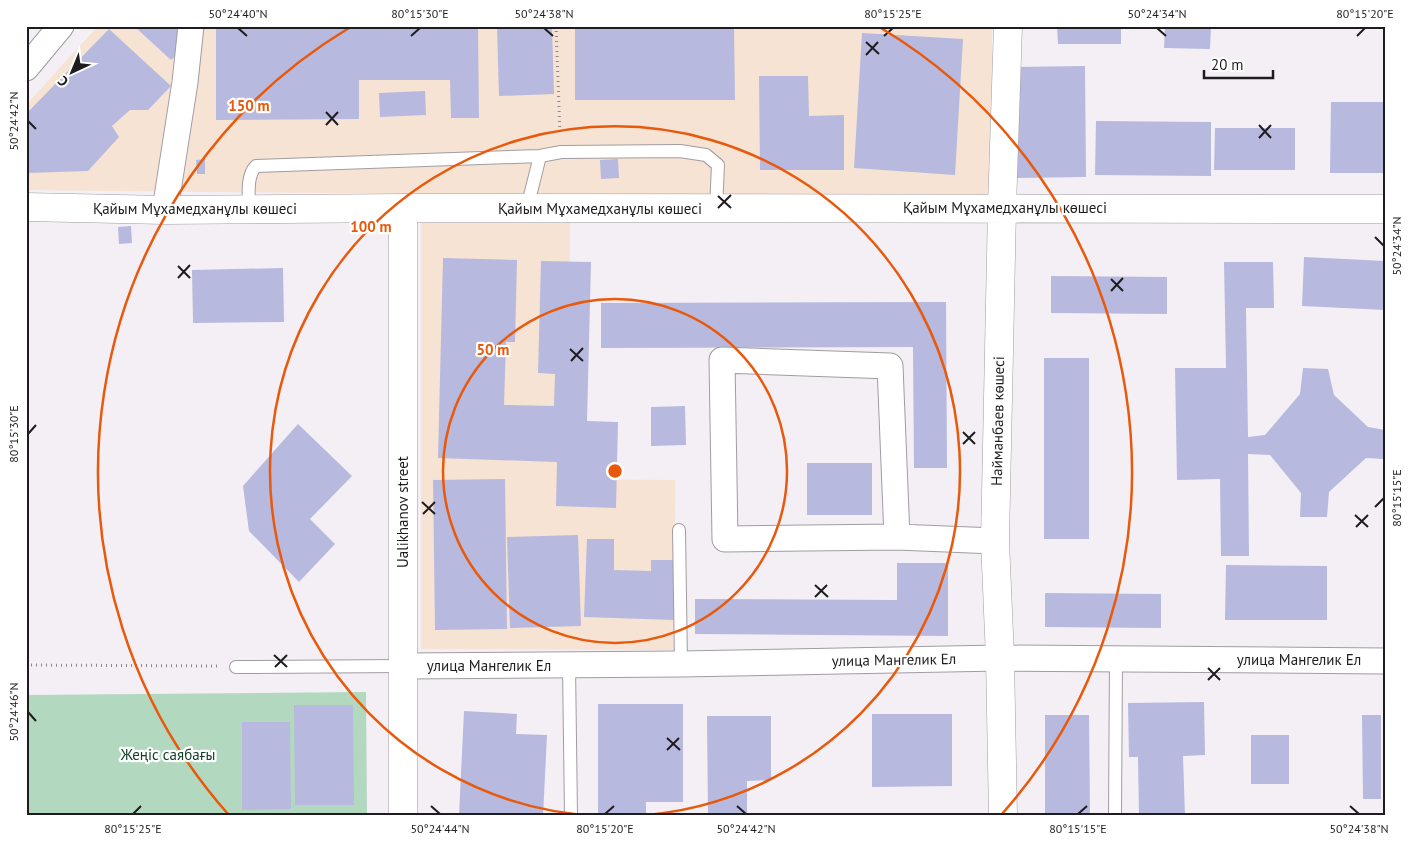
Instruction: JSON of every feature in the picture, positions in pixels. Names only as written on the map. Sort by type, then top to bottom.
[{"type":"street","points":[[26,68],[61,26]]},
{"type":"street","points":[[165,210],[185,82],[191,26]]},
{"type":"street","name":"Найманбаев көшесі","points":[[1003,816],[1000,658],[995,541],[1008,26]]},
{"type":"street","name":"Қайым Мұхамедханұлы көшесі","points":[[26,207],[165,210],[403,208],[1385,209]]},
{"type":"street","name":"Ualikhanov street","points":[[403,208],[403,816]]},
{"type":"street","points":[[896,537],[890,366],[722,360],[725,539],[896,537],[995,541]]},
{"type":"street","name":"улица Мангелик Ел","points":[[403,666],[681,664],[1000,658],[1385,661]]},
{"type":"lane","points":[[249,210],[251,171],[256,166],[540,156],[560,152],[680,151],[706,154],[718,164],[716,209]]},
{"type":"lane","points":[[527,208],[540,156]]},
{"type":"lane","points":[[679,530],[681,664]]},
{"type":"lane","points":[[1116,659],[1116,816]]},
{"type":"lane","points":[[569,665],[571,816]]},
{"type":"lane","points":[[236,666],[403,666]]},
{"type":"path","points":[[556,26],[560,152]]},
{"type":"path","points":[[26,665],[236,666]]},
{"type":"shaded area","points":[[98,26],[992,26],[992,200],[26,190],[26,105]]},
{"type":"shaded area","points":[[421,223],[570,223],[570,479],[675,480],[676,650],[421,649]]},
{"type":"green space","name":"Жеңіс саябағы","points":[[366,692],[367,816],[26,816],[26,695]]},
{"type":"building","points":[[134,26],[185,26],[187,45],[171,60]]},
{"type":"building","points":[[216,26],[478,26],[479,118],[451,118],[450,80],[359,80],[359,119],[216,120]]},
{"type":"building","points":[[497,26],[552,26],[554,94],[499,96]]},
{"type":"building","points":[[575,26],[734,26],[735,100],[575,100]]},
{"type":"building","points":[[1057,26],[1121,26],[1121,44],[1058,44]]},
{"type":"building","points":[[1165,26],[1211,26],[1210,49],[1164,48]]},
{"type":"building","points":[[109,29],[171,86],[148,110],[130,110],[112,126],[119,137],[88,171],[26,173],[26,114]]},
{"type":"building","points":[[862,33],[963,39],[955,175],[854,168]]},
{"type":"building","points":[[1085,66],[1086,177],[1012,178],[1010,67]]},
{"type":"building","points":[[759,76],[808,76],[809,116],[844,115],[844,170],[760,170]]},
{"type":"building","points":[[425,91],[426,115],[380,117],[379,93]]},
{"type":"building","points":[[1331,102],[1385,102],[1385,173],[1330,173]]},
{"type":"building","points":[[1096,121],[1211,122],[1211,176],[1095,175]]},
{"type":"building","points":[[1215,128],[1295,128],[1295,170],[1214,170]]},
{"type":"building","points":[[205,159],[205,174],[197,174],[196,160]]},
{"type":"building","points":[[618,159],[619,178],[601,179],[600,160]]},
{"type":"building","points":[[131,226],[132,243],[119,244],[118,227]]},
{"type":"building","points":[[1304,257],[1385,261],[1385,310],[1302,306]]},
{"type":"building","points":[[443,258],[517,260],[515,342],[506,342],[504,405],[554,406],[555,374],[538,373],[541,261],[591,262],[587,421],[618,422],[616,508],[556,506],[557,462],[438,458]]},
{"type":"building","points":[[1224,262],[1273,262],[1274,308],[1246,308],[1248,437],[1265,435],[1300,394],[1303,368],[1328,369],[1334,395],[1368,427],[1385,430],[1384,459],[1366,458],[1329,492],[1327,517],[1300,517],[1301,493],[1270,455],[1248,454],[1249,556],[1221,556],[1220,479],[1177,480],[1175,368],[1226,368]]},
{"type":"building","points":[[283,268],[284,322],[193,323],[192,270]]},
{"type":"building","points":[[1051,276],[1167,277],[1167,314],[1051,313]]},
{"type":"building","points":[[946,302],[947,468],[914,468],[913,347],[601,348],[601,303]]},
{"type":"building","points":[[1044,358],[1089,358],[1089,539],[1044,539]]},
{"type":"building","points":[[685,406],[686,445],[651,446],[651,407]]},
{"type":"building","points":[[298,424],[352,476],[310,519],[335,544],[299,582],[249,531],[243,486]]},
{"type":"building","points":[[807,463],[872,463],[872,515],[807,515]]},
{"type":"building","points":[[505,479],[507,629],[435,630],[433,480]]},
{"type":"building","points":[[578,535],[581,626],[510,628],[507,537]]},
{"type":"building","points":[[587,539],[614,539],[614,570],[651,571],[651,560],[676,560],[675,620],[584,617]]},
{"type":"building","points":[[897,563],[948,563],[948,636],[695,634],[695,599],[897,600]]},
{"type":"building","points":[[1226,565],[1327,566],[1327,620],[1225,620]]},
{"type":"building","points":[[1045,593],[1161,594],[1161,628],[1045,627]]},
{"type":"building","points":[[1204,702],[1205,755],[1183,756],[1185,816],[1139,816],[1138,757],[1129,757],[1128,703]]},
{"type":"building","points":[[598,704],[683,704],[683,802],[646,802],[646,816],[598,816]]},
{"type":"building","points":[[294,705],[353,705],[354,805],[295,805]]},
{"type":"building","points":[[464,711],[517,714],[516,734],[547,735],[543,816],[459,816]]},
{"type":"building","points":[[872,714],[952,714],[952,786],[872,787]]},
{"type":"building","points":[[1045,715],[1089,715],[1090,816],[1045,816]]},
{"type":"building","points":[[1362,715],[1381,715],[1381,799],[1363,799]]},
{"type":"building","points":[[707,716],[771,716],[771,780],[747,781],[747,816],[708,816]]},
{"type":"building","points":[[242,722],[290,722],[291,809],[242,810]]},
{"type":"building","points":[[1251,735],[1289,735],[1289,784],[1251,784]]}]
